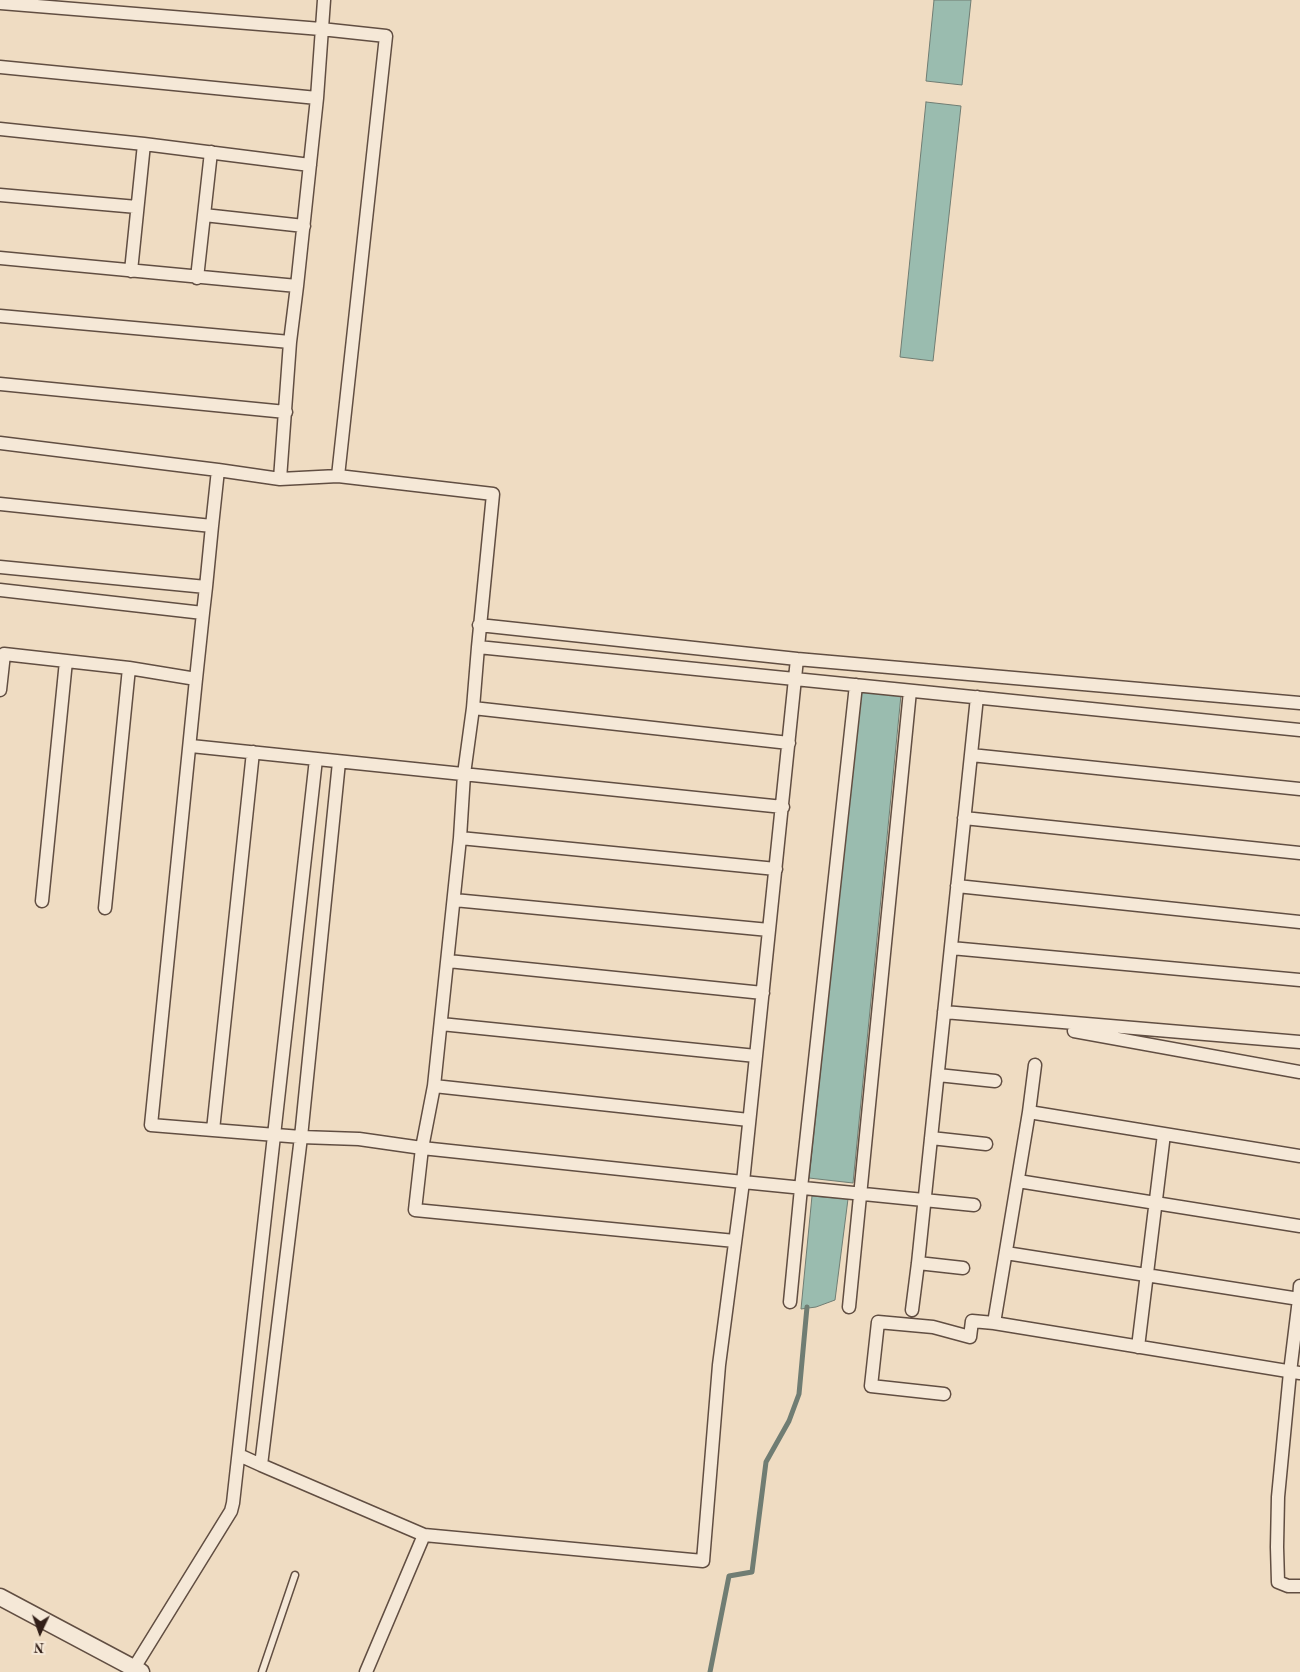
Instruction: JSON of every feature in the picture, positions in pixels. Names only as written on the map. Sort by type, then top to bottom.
[{"type":"street","points":[[280,479],[290,342],[317,98],[324,0]]},
{"type":"street","points":[[0,3],[386,36],[338,476]]},
{"type":"street","points":[[0,67],[317,98]]},
{"type":"street","points":[[0,129],[144,144],[310,165]]},
{"type":"street","points":[[130,271],[144,144]]},
{"type":"street","points":[[197,278],[211,152]]},
{"type":"street","points":[[0,194],[137,208]]},
{"type":"street","points":[[204,215],[304,226]]},
{"type":"street","points":[[0,258],[297,286]]},
{"type":"street","points":[[0,316],[290,342]]},
{"type":"street","points":[[0,384],[286,412]]},
{"type":"street","points":[[0,443],[280,479],[338,476],[493,494],[479,625],[473,708],[464,774],[448,961],[434,1086],[422,1148],[415,1210],[735,1241]]},
{"type":"street","points":[[218,470],[151,1125],[301,1137],[359,1139],[422,1148],[974,1205]]},
{"type":"street","points":[[0,504],[212,526]]},
{"type":"street","points":[[0,566],[206,587]]},
{"type":"street","points":[[0,590],[203,613]]},
{"type":"street","points":[[479,625],[797,659],[1300,703]]},
{"type":"street","points":[[478,647],[1300,730]]},
{"type":"street","points":[[0,690],[2,654],[130,668],[196,679]]},
{"type":"street","points":[[239,1455],[424,1535],[703,1561],[719,1365],[743,1182],[797,659]]},
{"type":"street","points":[[42,901],[66,661]]},
{"type":"street","points":[[105,908],[130,668]]},
{"type":"street","points":[[790,1302],[856,685]]},
{"type":"street","points":[[849,1307],[910,690]]},
{"type":"street","points":[[912,1310],[977,697]]},
{"type":"street","points":[[473,708],[789,743]]},
{"type":"street","points":[[190,746],[783,807]]},
{"type":"street","points":[[213,1130],[252,752]]},
{"type":"street","points":[[971,755],[1300,789]]},
{"type":"street","points":[[0,1597],[138,1670],[231,1511],[239,1455],[316,759]]},
{"type":"street","points":[[261,1465],[301,1137],[339,762]]},
{"type":"street","points":[[964,818],[1300,854]]},
{"type":"street","points":[[460,838],[776,869]]},
{"type":"street","points":[[957,886],[1300,922]]},
{"type":"street","points":[[454,900],[769,930]]},
{"type":"street","points":[[951,948],[1300,980]]},
{"type":"street","points":[[448,961],[763,993]]},
{"type":"street","points":[[944,1012],[1300,1042]]},
{"type":"street","points":[[1001,1018],[1300,1072]]},
{"type":"street","points":[[441,1024],[756,1056]]},
{"type":"street","points":[[994,1323],[1035,1065]]},
{"type":"street","points":[[938,1075],[995,1081]]},
{"type":"street","points":[[434,1086],[749,1120]]},
{"type":"street","points":[[1029,1112],[1300,1156]]},
{"type":"street","points":[[1138,1347],[1154,1203],[1164,1134]]},
{"type":"street","points":[[931,1138],[986,1144]]},
{"type":"street","points":[[1018,1181],[1300,1226]]},
{"type":"street","points":[[1006,1253],[1146,1275],[1300,1295],[1295,1372],[1278,1497],[1278,1582],[1288,1586],[1300,1586]]},
{"type":"street","points":[[918,1263],[963,1268]]},
{"type":"street","points":[[944,1394],[871,1386],[878,1322],[933,1327],[970,1337],[972,1321],[994,1323],[1295,1372]]},
{"type":"street","points":[[366,1672],[424,1535]]},
{"type":"lane","points":[[262,1672],[295,1575]]},
{"type":"shaded area","points":[[934,0],[971,0],[962,85],[926,81]]},
{"type":"shaded area","points":[[926,102],[961,106],[933,361],[900,357]]},
{"type":"shaded area","points":[[861,691],[901,695],[853,1183],[809,1178]]},
{"type":"shaded area","points":[[812,1196],[848,1199],[835,1300],[816,1307],[801,1309]]},
{"type":"waterway","points":[[710,1672],[729,1576],[752,1572],[766,1462],[789,1421],[799,1394],[807,1307]]}]
